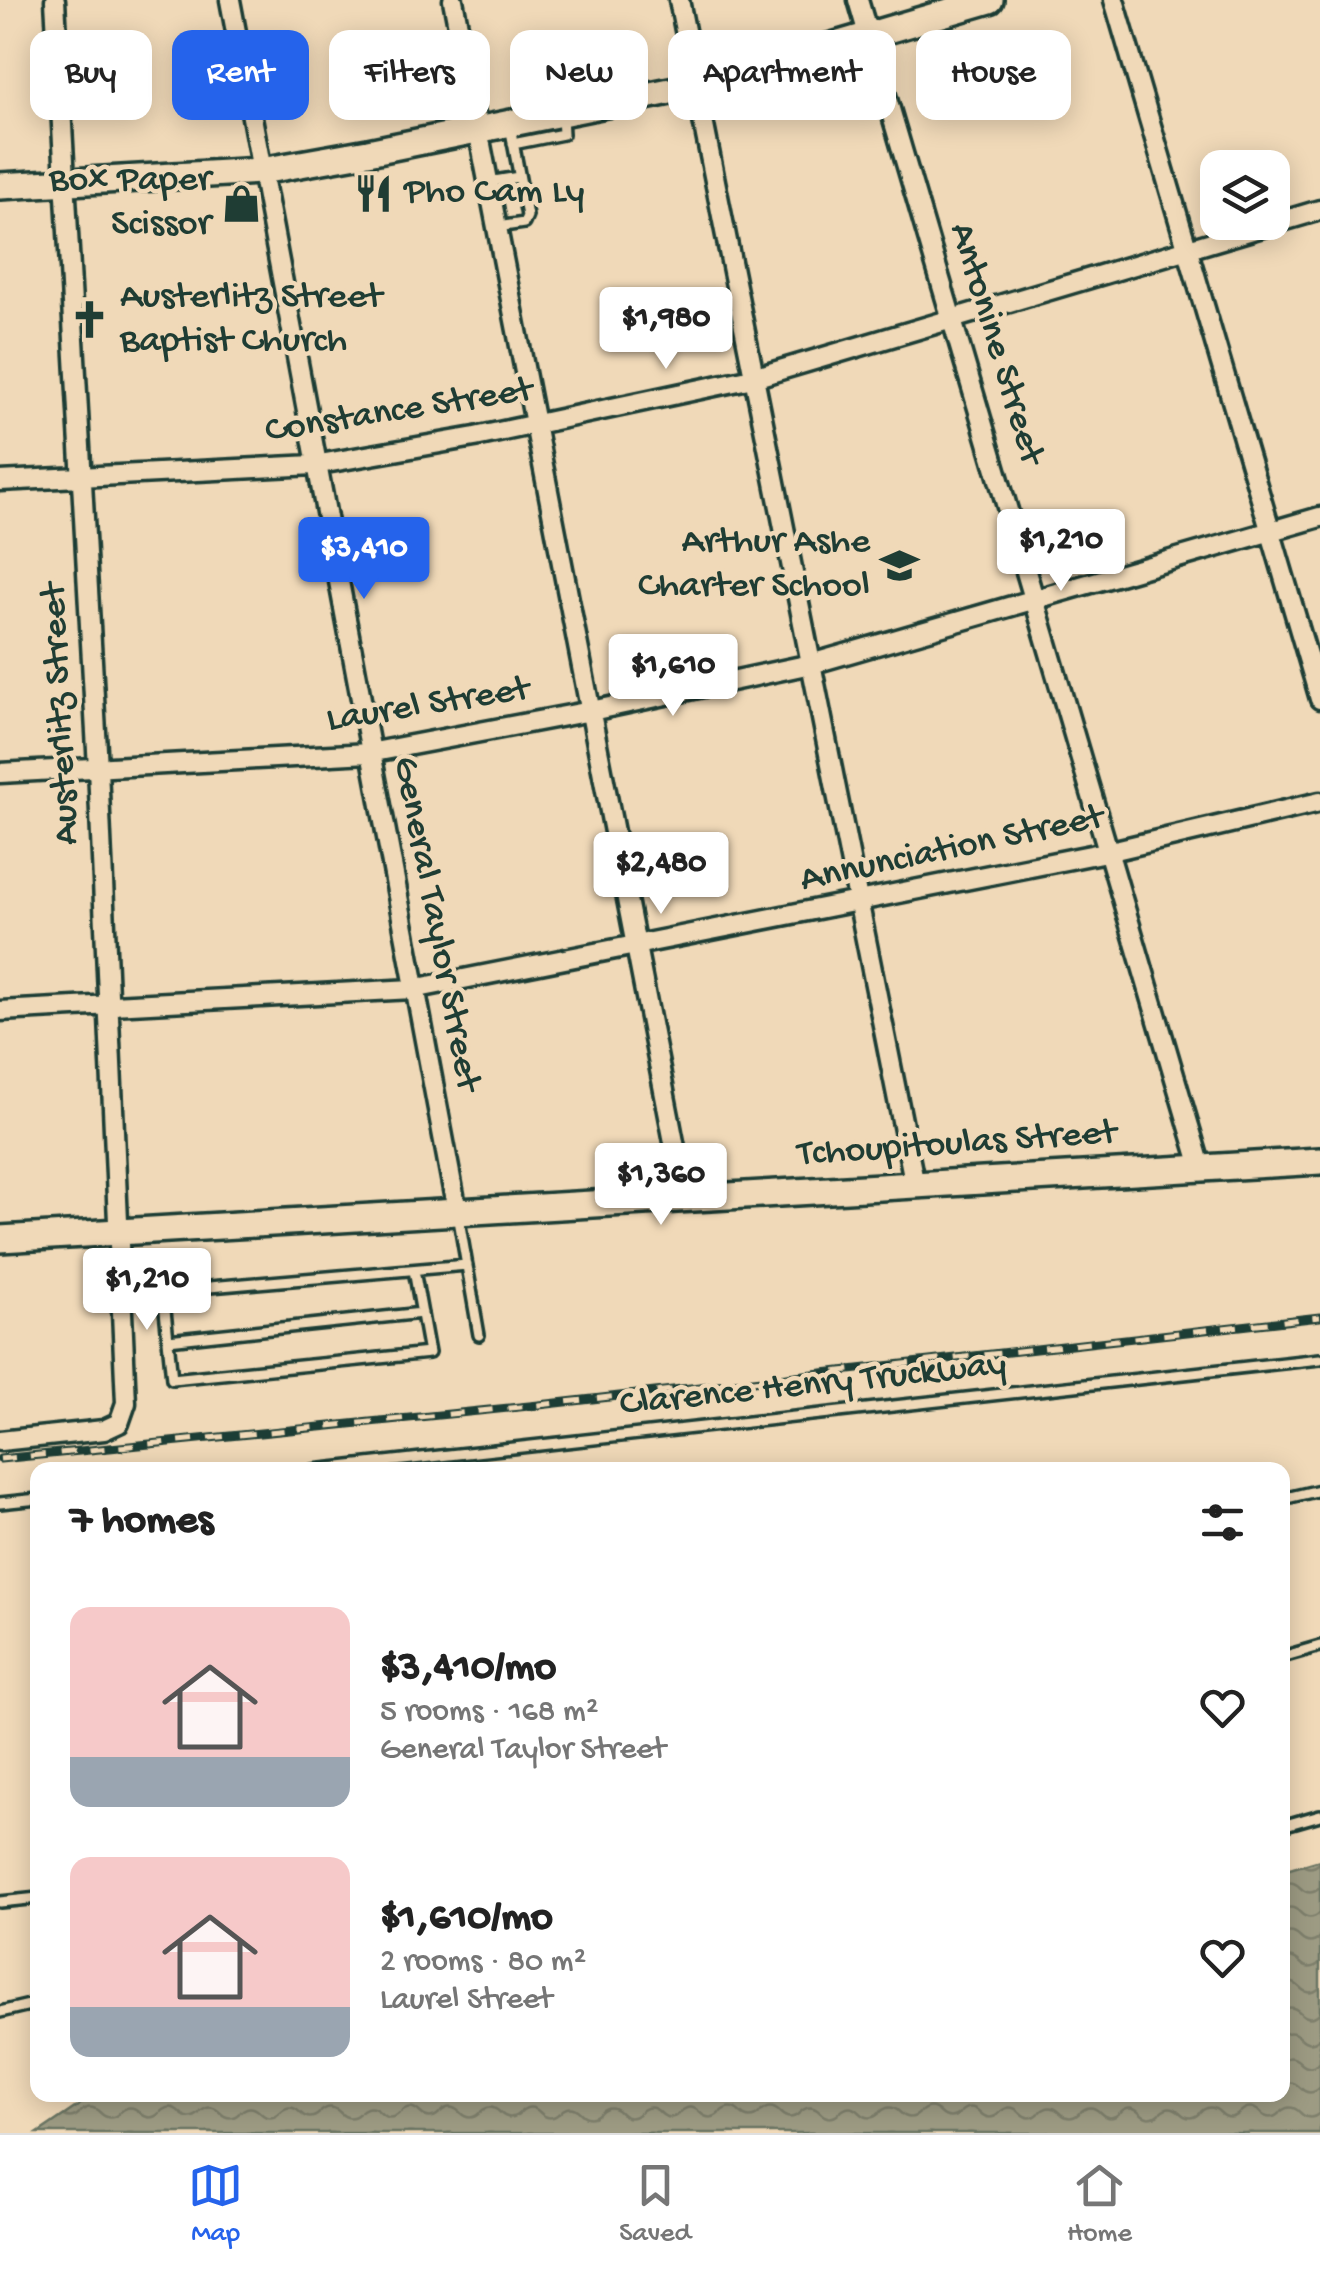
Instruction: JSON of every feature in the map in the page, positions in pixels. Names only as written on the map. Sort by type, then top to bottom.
[{"type":"street","name":"Austerlitz Street","points":[[0,1441],[104,1430],[118,1423],[126,1404],[98,768],[54,0]]},
{"type":"street","name":"General Taylor Street","points":[[230,0],[314,465],[458,1212]]},
{"type":"street","points":[[453,0],[685,1200]]},
{"type":"street","points":[[679,0],[685,30]]},
{"type":"street","name":"Antonine Street","points":[[858,0],[867,30]]},
{"type":"street","points":[[885,30],[990,0]]},
{"type":"street","points":[[1114,0],[1320,699]]},
{"type":"street","points":[[0,186],[261,171],[478,131],[511,134],[562,114],[668,92]]},
{"type":"street","points":[[703,120],[915,1186]]},
{"type":"street","name":"Antonine Street","points":[[894,120],[1201,1167]]},
{"type":"street","name":"Constance Street","points":[[0,481],[314,465],[536,424],[753,378],[1320,210]]},
{"type":"street","name":"Laurel Street","points":[[0,773],[369,753],[591,712],[811,664],[1320,516]]},
{"type":"street","name":"Annunciation Street","points":[[0,1011],[413,989],[1111,852],[1320,802]]},
{"type":"street","name":"Tchoupitoulas Street","points":[[0,1240],[1320,1161]]},
{"type":"lane","points":[[497,228],[526,220],[511,134]]},
{"type":"lane","points":[[488,182],[520,176]]},
{"type":"lane","points":[[458,1212],[479,1335]]},
{"type":"lane","points":[[0,1222],[0,1240]]},
{"type":"lane","points":[[122,1293],[467,1266]]},
{"type":"lane","points":[[164,1291],[172,1379],[429,1352],[414,1270]]},
{"type":"lane","points":[[168,1340],[422,1313]]},
{"type":"lane","name":"Clarence Henry Truckway","points":[[386,1462],[1320,1359]]},
{"type":"lane","points":[[1290,1496],[1320,1490]]},
{"type":"lane","points":[[0,1503],[30,1500]]},
{"type":"lane","points":[[1290,1655],[1320,1646]]},
{"type":"lane","points":[[1290,1824],[1320,1816]]},
{"type":"lane","points":[[0,1902],[30,1899]]},
{"type":"lane","points":[[0,2012],[30,2006]]},
{"type":"water","points":[[1320,1860],[1320,2133],[38,2133],[84,2102],[1290,2102],[1290,1869]]},
{"type":"railway","points":[[0,1459],[539,1405],[1320,1317]]},
{"type":"place","name":"Pho Cam Ly","points":[[374,193]]},
{"type":"place","name":"Box Paper Scissor","points":[[241,203]]},
{"type":"place","name":"Austerlitz Street Baptist Church","points":[[90,320]]},
{"type":"place","name":"Arthur Ashe Charter School","points":[[900,565]]}]
